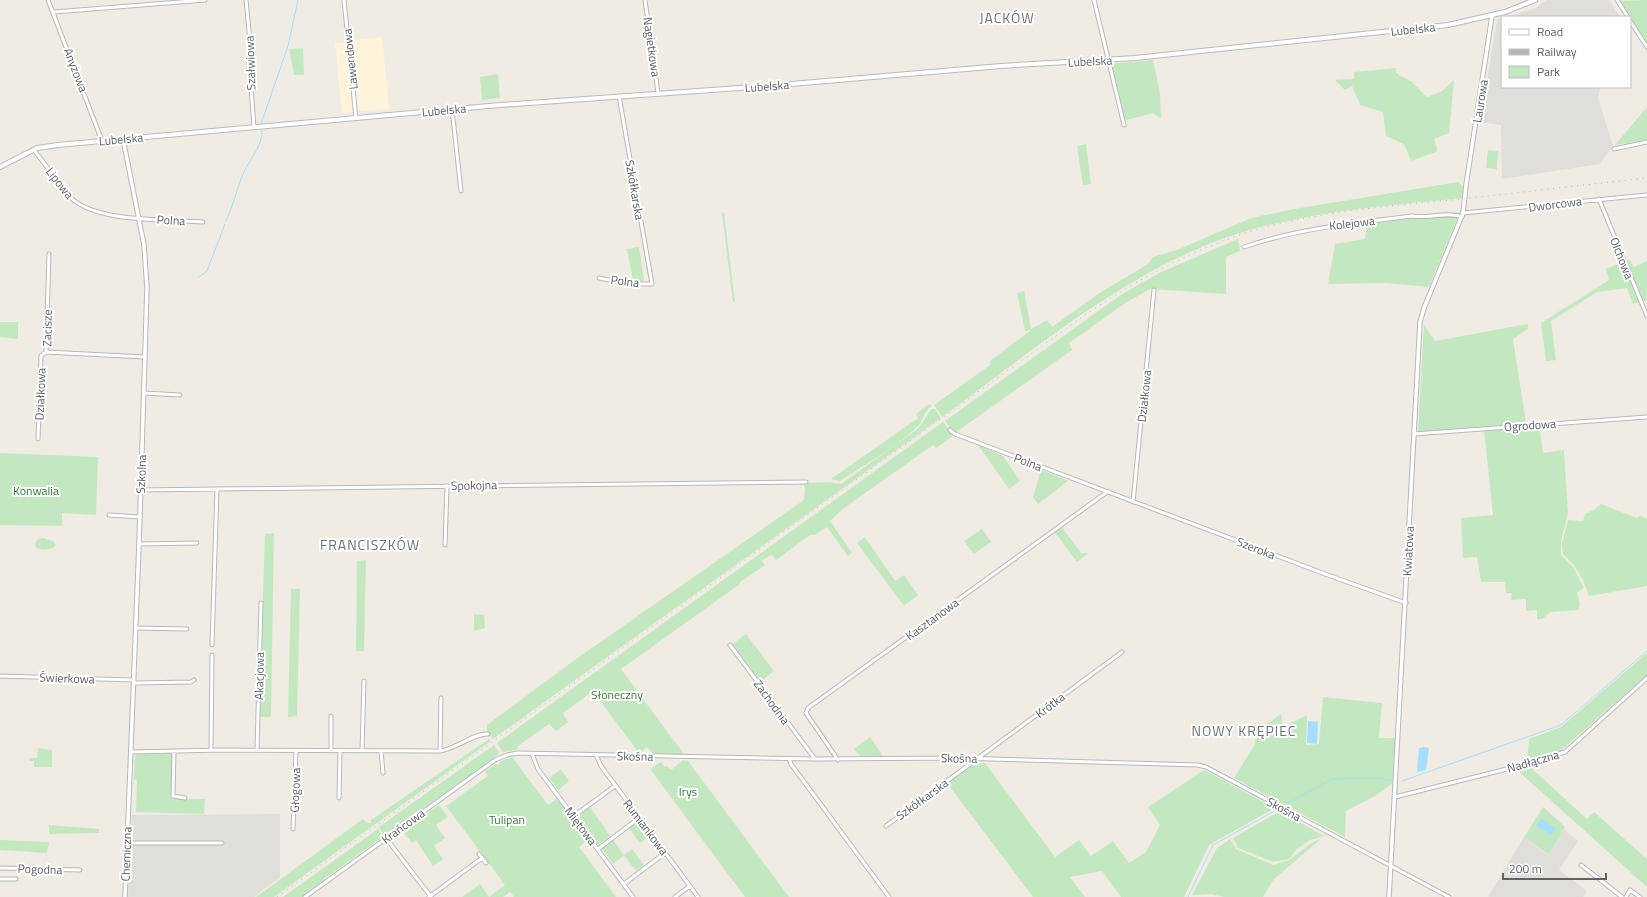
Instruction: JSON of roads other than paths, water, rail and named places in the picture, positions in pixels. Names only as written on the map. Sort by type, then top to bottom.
[{"type":"main road","name":"Lubelska","points":[[0,167],[34,150],[58,145],[452,109],[768,86],[1001,66],[1108,60],[1428,27],[1492,16],[1515,9],[1535,0]]},
{"type":"street","name":"Anyżowa","points":[[48,0],[54,12],[102,141]]},
{"type":"street","points":[[54,12],[205,0]]},
{"type":"street","name":"Szałwiowa","points":[[246,0],[251,51],[249,61],[254,127]]},
{"type":"street","name":"Lawendowa","points":[[344,0],[356,118]]},
{"type":"street","name":"Nagietkowa","points":[[645,0],[658,93]]},
{"type":"street","points":[[1094,0],[1124,125]]},
{"type":"street","points":[[1617,0],[1627,16]]},
{"type":"street","name":"Laurowa","points":[[1463,215],[1466,185],[1492,16]]},
{"type":"street","points":[[1631,23],[1647,47]]},
{"type":"street","name":"Szkółkarska","points":[[619,96],[652,284]]},
{"type":"street","points":[[452,109],[461,191]]},
{"type":"street","name":"Szkolna","points":[[123,139],[145,250],[147,276],[141,490],[128,812]]},
{"type":"street","points":[[1614,149],[1647,142]]},
{"type":"street","name":"Lipowa","points":[[34,150],[76,202],[106,215],[139,218]]},
{"type":"street","name":"Dworcowa","points":[[1463,215],[1599,199],[1647,195]]},
{"type":"street","name":"Olchowa","points":[[1599,199],[1647,316]]},
{"type":"street","name":"Kolejowa","points":[[1244,247],[1284,234],[1312,228],[1412,216],[1422,218],[1463,215]]},
{"type":"street","name":"Kwiatowa","points":[[1389,897],[1414,434],[1422,315],[1463,215]]},
{"type":"street","name":"Polna","points":[[139,218],[203,222]]},
{"type":"street","name":"Zacisze","points":[[49,254],[46,352],[145,357]]},
{"type":"street","name":"Polna","points":[[599,278],[630,284],[652,284]]},
{"type":"street","name":"Działkowa","points":[[1133,502],[1154,290]]},
{"type":"street","name":"Działkowa","points":[[38,439],[41,356],[46,352]]},
{"type":"street","points":[[144,394],[180,395]]},
{"type":"street","name":"Ogrodowa","points":[[1414,434],[1647,417]]},
{"type":"street","name":"Polna","points":[[950,430],[955,434],[1107,492]]},
{"type":"street","name":"Spokojna","points":[[141,490],[806,482]]},
{"type":"street","points":[[445,545],[447,486]]},
{"type":"street","points":[[212,645],[217,489]]},
{"type":"street","name":"Szeroka","points":[[1107,492],[1406,603]]},
{"type":"street","name":"Kasztanowa","points":[[838,760],[806,713],[808,708],[1107,492]]},
{"type":"street","points":[[109,515],[140,517]]},
{"type":"street","points":[[139,544],[197,543]]},
{"type":"street","name":"Akacjowa","points":[[257,750],[261,603]]},
{"type":"street","points":[[136,628],[188,629]]},
{"type":"street","name":"Zachodnia","points":[[730,644],[815,759]]},
{"type":"street","name":"Krótka","points":[[977,759],[1122,652]]},
{"type":"street","points":[[211,750],[212,655]]},
{"type":"street","name":"Świerkowa","points":[[0,676],[134,682],[191,682],[194,680]]},
{"type":"street","name":"Nadłączna","points":[[1395,797],[1520,766],[1565,752],[1647,678]]},
{"type":"street","points":[[362,751],[364,681]]},
{"type":"street","points":[[440,752],[441,698]]},
{"type":"street","points":[[330,752],[331,716]]},
{"type":"street","points":[[131,752],[211,750],[440,752],[455,748],[481,735],[488,734]]},
{"type":"street","points":[[174,751],[173,796],[185,798]]},
{"type":"street","name":"Głogowa","points":[[293,829],[296,751]]},
{"type":"street","points":[[339,798],[340,751]]},
{"type":"street","points":[[381,751],[383,773]]},
{"type":"street","name":"Skośna","points":[[503,756],[518,753],[838,760],[891,758],[977,759],[1202,765],[1449,897]]},
{"type":"street","name":"Miętowa","points":[[532,754],[538,768],[633,897]]},
{"type":"street","name":"Rumiankowa","points":[[596,755],[598,763],[698,897]]},
{"type":"street","name":"Krańcowa","points":[[305,897],[503,756]]},
{"type":"street","points":[[789,759],[790,764],[889,897]]},
{"type":"street","name":"Szkółkarska","points":[[886,826],[977,759]]},
{"type":"street","points":[[574,816],[615,786]]},
{"type":"street","name":"Chemiczna","points":[[125,897],[128,812]]},
{"type":"street","points":[[598,849],[639,818]]},
{"type":"street","points":[[386,838],[430,897],[482,858]]},
{"type":"street","points":[[127,843],[222,843]]},
{"type":"street","points":[[624,884],[665,853]]},
{"type":"street","points":[[479,854],[486,863]]},
{"type":"street","points":[[1582,865],[1622,897]]},
{"type":"street","name":"Pogodna","points":[[0,868],[80,870]]},
{"type":"street","points":[[0,879],[16,879]]},
{"type":"street","points":[[675,897],[690,886]]},
{"type":"street","points":[[1626,897],[1630,890],[1640,897]]},
{"type":"water","points":[[1308,721],[1318,722],[1317,744],[1307,743]]},
{"type":"water","points":[[1419,748],[1429,748],[1426,770],[1417,772]]},
{"type":"water","points":[[1542,818],[1556,829],[1551,835],[1536,826]]},
{"type":"waterway","points":[[261,124],[288,46],[298,0]]},
{"type":"waterway","points":[[226,221],[243,174],[260,142],[262,130]]},
{"type":"waterway","points":[[199,277],[207,271],[225,224]]},
{"type":"waterway","points":[[1402,781],[1561,725],[1647,651]]},
{"type":"waterway","points":[[1283,806],[1332,779],[1379,778],[1390,781]]},
{"type":"waterway","points":[[1188,897],[1213,845],[1278,809]]},
{"type":"railway","points":[[277,897],[1082,317],[1125,289],[1170,264],[1241,234],[1289,221],[1382,207],[1647,178]]},
{"type":"district","name":"JACKÓW","points":[[1007,17]]},
{"type":"district","name":"FRANCISZKÓW","points":[[370,544]]},
{"type":"district","name":"NOWY KRĘPIEC","points":[[1244,730]]},
{"type":"park label","name":"Konwalia","points":[[36,490]]},
{"type":"park label","name":"Słoneczny","points":[[617,694]]},
{"type":"park label","name":"Irys","points":[[688,791]]},
{"type":"park label","name":"Tulipan","points":[[507,819]]}]
